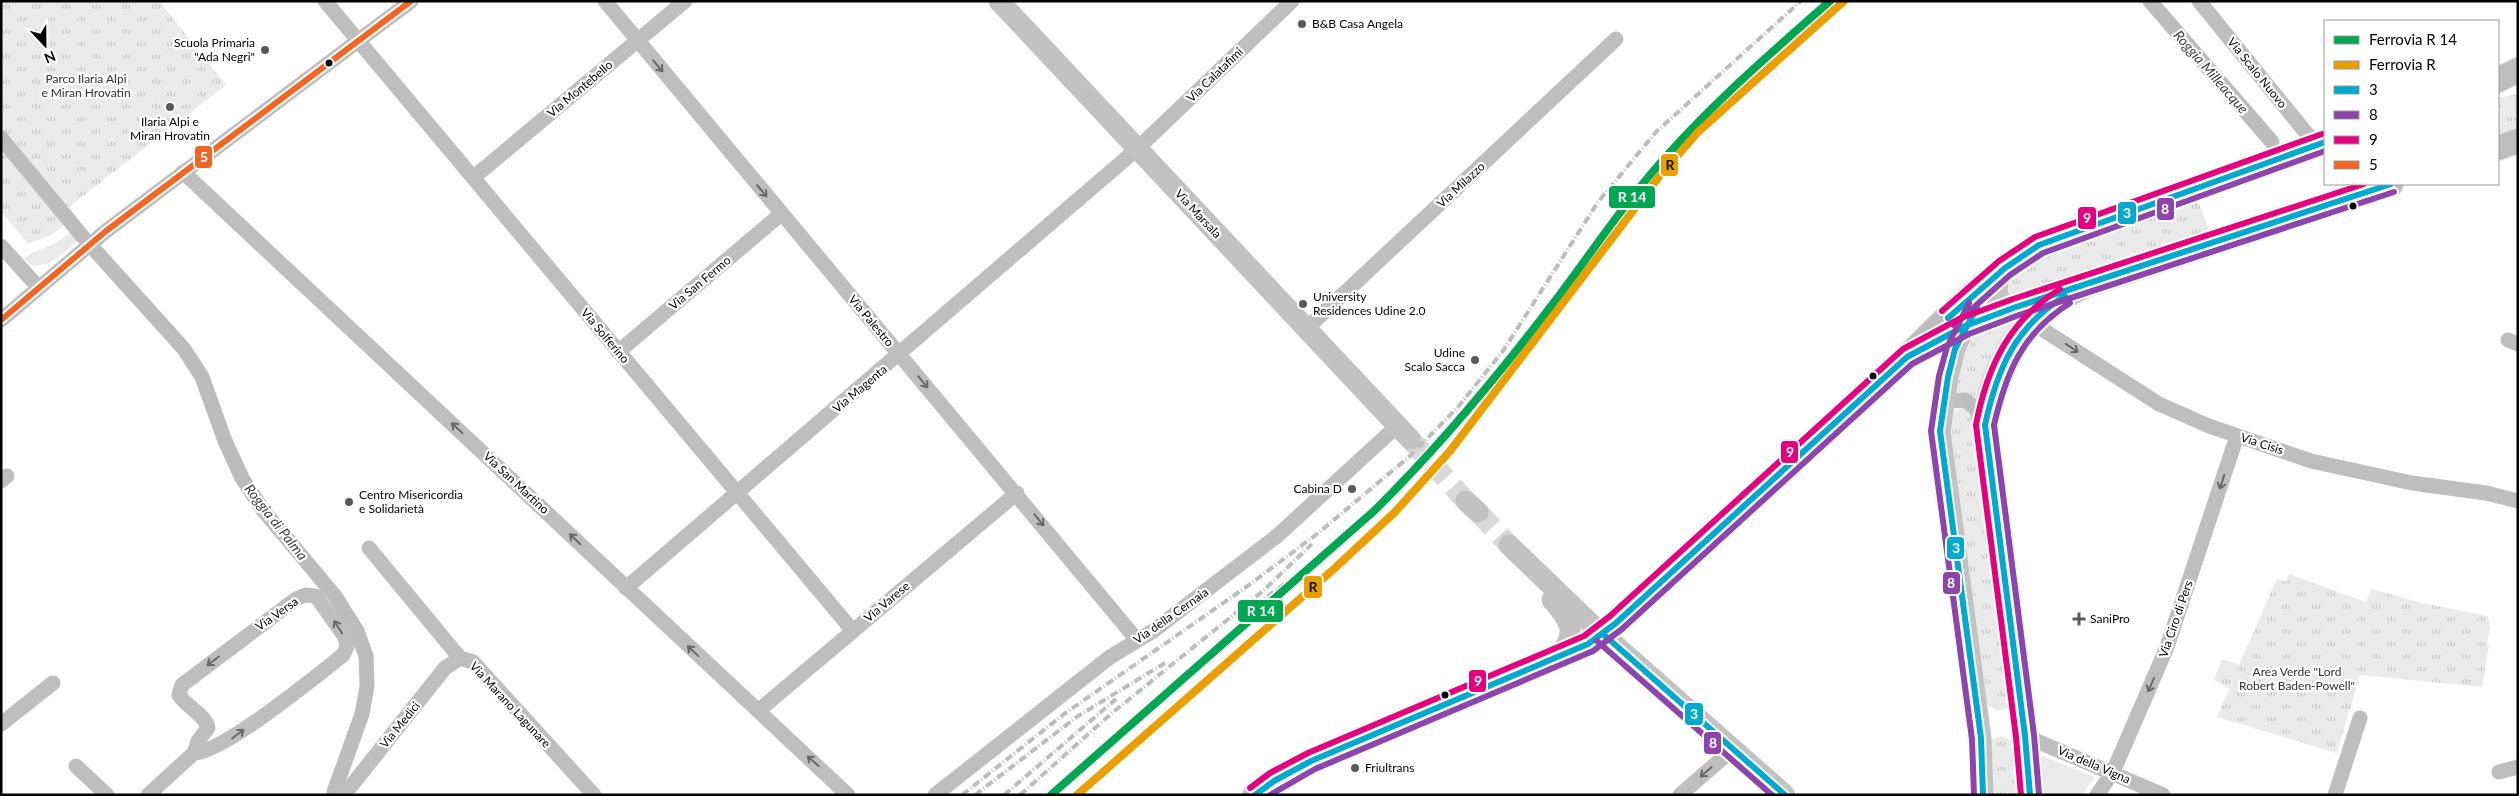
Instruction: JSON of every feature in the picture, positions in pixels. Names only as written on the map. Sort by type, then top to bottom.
[{"type":"main road","points":[[2499,80],[2518,70]]},
{"type":"main road","points":[[2499,87],[2518,84]]},
{"type":"main road","points":[[2499,148],[2518,141]]},
{"type":"main road","points":[[1255,795],[1274,781],[1311,761],[1588,644],[1603,634],[1907,357],[1930,333],[2005,268],[2028,251],[2054,239],[2321,143]]},
{"type":"main road","points":[[2030,795],[2026,736],[1985,424],[1990,397],[1998,374],[2012,347],[2031,322],[2061,298],[2084,286],[2388,185]]},
{"type":"street","name":"Via Solferino","points":[[325,1],[853,631]]},
{"type":"street","points":[[1,320],[89,244],[411,1]]},
{"type":"street","name":"Via Palestro","points":[[605,1],[781,214],[1017,493],[1137,640]]},
{"type":"street","name":"Via Montebello","points":[[474,177],[685,1]]},
{"type":"street","name":"Via Marsala","points":[[1000,1],[1403,433]]},
{"type":"street","name":"Via Calatafimi","points":[[1137,149],[1292,1]]},
{"type":"street","name":"Via Scalo Nuovo","points":[[2198,1],[2321,143]]},
{"type":"street","name":"Via Milazzo","points":[[1306,330],[1616,40]]},
{"type":"street","name":"Via Magenta","points":[[626,588],[1137,149]]},
{"type":"street","name":"Via San Martino","points":[[183,172],[626,588],[831,776],[848,795]]},
{"type":"street","name":"Via San Fermo","points":[[618,352],[781,214]]},
{"type":"street","points":[[1,246],[38,287]]},
{"type":"street","points":[[2005,268],[1998,280],[1998,292],[2001,301],[2009,306],[2016,307],[2084,286]]},
{"type":"street","points":[[1983,795],[1981,738],[1940,431],[1950,368],[1965,326],[2005,268]]},
{"type":"street","name":"Via Cisis","points":[[2031,322],[2159,404],[2237,436],[2329,465],[2412,484],[2486,493],[2518,501]]},
{"type":"street","points":[[1943,406],[1951,401],[1965,400],[1975,408],[1985,424]]},
{"type":"street","name":"Via della Cernaia","points":[[935,795],[1110,657],[1182,610],[1277,536],[1403,433]]},
{"type":"street","name":"Via Ciro di Pers","points":[[2097,795],[2113,772],[2167,647],[2237,436]]},
{"type":"street","name":"Via Varese","points":[[758,711],[1017,493]]},
{"type":"street","name":"Via Marano Lagunare","points":[[369,548],[460,658],[473,662],[594,795]]},
{"type":"street","points":[[1559,655],[1570,640],[1568,619],[1523,566],[1514,550],[1603,634],[1785,795]]},
{"type":"street","name":"Via Versa","points":[[148,795],[194,753],[198,741],[207,731],[208,726],[182,700],[179,694],[182,685],[296,599],[305,595],[316,596],[345,637],[347,647],[343,654],[233,738],[211,750],[194,753]]},
{"type":"street","name":"Via Medici","points":[[344,795],[446,668],[460,658]]},
{"type":"street","points":[[1,724],[54,683]]},
{"type":"street","points":[[2335,795],[2360,718]]},
{"type":"street","name":"Via della Vigna","points":[[2026,736],[2163,795]]},
{"type":"street","points":[[1680,795],[1733,749]]},
{"type":"street","points":[[76,766],[106,795]]},
{"type":"street","points":[[2499,772],[2518,767]]},
{"type":"green space","name":"Parco Ilaria Alpi e Miran Hrovatin","points":[[1,1],[159,1],[226,85],[65,210],[1,132]]},
{"type":"green space","points":[[2518,94],[2518,134],[2499,141],[2499,98]]},
{"type":"green space","points":[[1,149],[66,224],[51,235],[29,244],[1,212]]},
{"type":"green space","points":[[2197,199],[2210,232],[2013,300],[2005,289],[2020,274],[2041,259],[2066,246],[2122,224]]},
{"type":"green space","points":[[72,231],[80,240],[48,264],[33,266],[24,259],[30,254],[56,243]]},
{"type":"green space","points":[[2028,317],[1979,405],[1960,393],[1951,390],[1961,360],[1976,333]]},
{"type":"green space","points":[[1960,408],[1966,408],[1975,420],[2011,703],[2007,708],[1997,711],[1987,704],[1953,453],[1950,428],[1952,416]]},
{"type":"green space","name":"Area Verde \"Lord Robert Baden-Powell\"","points":[[2289,574],[2366,602],[2371,589],[2422,603],[2488,616],[2490,627],[2487,644],[2489,645],[2482,687],[2360,675],[2337,753],[2217,717],[2229,689],[2214,680],[2222,659],[2239,665],[2277,579],[2286,582]]},
{"type":"green space","points":[[2001,736],[2015,744],[2021,795],[1991,795],[1991,744],[1992,739]]},
{"type":"green space","points":[[2040,755],[2095,777],[2082,795],[2042,795]]},
{"type":"waterway","name":"Roggia Milleacque","points":[[2150,1],[2272,142]]},
{"type":"waterway","name":"Roggia di Palma","points":[[1,138],[83,237]]},
{"type":"waterway","name":"Roggia di Palma","points":[[92,247],[184,349],[202,377],[225,441],[242,478],[263,510],[335,596],[357,631],[366,656],[367,686],[362,714],[334,792]]},
{"type":"tunnel","points":[[1410,439],[1466,501]]},
{"type":"tunnel","points":[[1478,512],[1509,545]]},
{"type":"railway","points":[[962,795],[1064,714],[1249,585],[1317,534],[1410,456],[1458,407],[1503,351],[1598,202],[1656,132],[1801,1]]},
{"type":"railway","points":[[1020,795],[1112,713],[1263,591],[1312,544]]},
{"type":"railway","points":[[1256,605],[1322,556]]},
{"type":"railway","points":[[975,795],[1078,716],[1165,663]]},
{"type":"railway","points":[[1004,795],[1116,699]]},
{"type":"transit line","name":"5","points":[[1,320],[106,231],[411,1]]},
{"type":"transit line","points":[[1051,795],[1374,511],[1398,487],[1467,411],[1510,359],[1625,207],[1671,151],[1737,85],[1830,1]]},
{"type":"transit line","name":"9","points":[[1942,311],[1999,261],[2035,237],[2322,134]]},
{"type":"transit line","name":"3","points":[[1948,318],[2005,268],[2039,245],[2324,142]]},
{"type":"transit line","name":"8","points":[[1954,325],[2010,275],[2043,253],[2324,151]]},
{"type":"transit line","name":"9","points":[[1250,788],[1270,773],[1308,753],[1584,636],[1610,616],[1903,349],[1961,318],[2013,299],[2361,185]]},
{"type":"transit line","name":"3","points":[[1255,795],[1274,781],[1311,761],[1588,644],[1616,623],[1907,357],[1965,326],[2016,307],[2388,185]]},
{"type":"transit line","name":"8","points":[[1270,795],[1315,769],[1593,651],[1622,629],[1912,364],[1969,334],[2019,315],[2394,192]]},
{"type":"transit line","name":"9","points":[[2021,795],[2016,737],[1976,425],[1987,384],[2003,347],[2027,315],[2042,301],[2060,289]]},
{"type":"transit line","name":"3","points":[[2030,795],[2025,736],[1985,425],[2002,368],[2011,351],[2033,321],[2065,296]]},
{"type":"transit line","name":"8","points":[[1969,303],[1947,347],[1939,376],[1931,431],[1972,739],[1974,795]]},
{"type":"transit line","name":"8","points":[[2039,794],[2034,735],[1994,425],[2004,388],[2018,356],[2040,327],[2070,303]]},
{"type":"transit line","name":"3","points":[[1977,307],[1955,349],[1948,377],[1940,431],[1981,738],[1983,795]]},
{"type":"transit line","name":"3","points":[[1603,634],[1785,795]]},
{"type":"transit line","name":"8","points":[[1597,641],[1772,795]]},
{"type":"rail line","name":"R","points":[[1077,795],[1335,568],[1395,512],[1450,451],[1658,178],[1698,132],[1844,1]]},
{"type":"place","name":"B&B Casa Angela","points":[[1302,24]]},
{"type":"place","name":"Scuola Primaria \"Ada Negri\"","points":[[265,50]]},
{"type":"place","name":"Ilaria Alpi e Miran Hrovatin","points":[[170,107]]},
{"type":"place","name":"University Residences Udine 2.0","points":[[1303,304]]},
{"type":"place","name":"Udine Scalo Sacca","points":[[1475,360]]},
{"type":"place","name":"Cabina D","points":[[1352,489]]},
{"type":"place","name":"Centro Misericordia e Solidarietà","points":[[349,502]]},
{"type":"place","name":"SaniPro","points":[[2079,619]]},
{"type":"place","name":"Friultrans","points":[[1355,768]]}]
